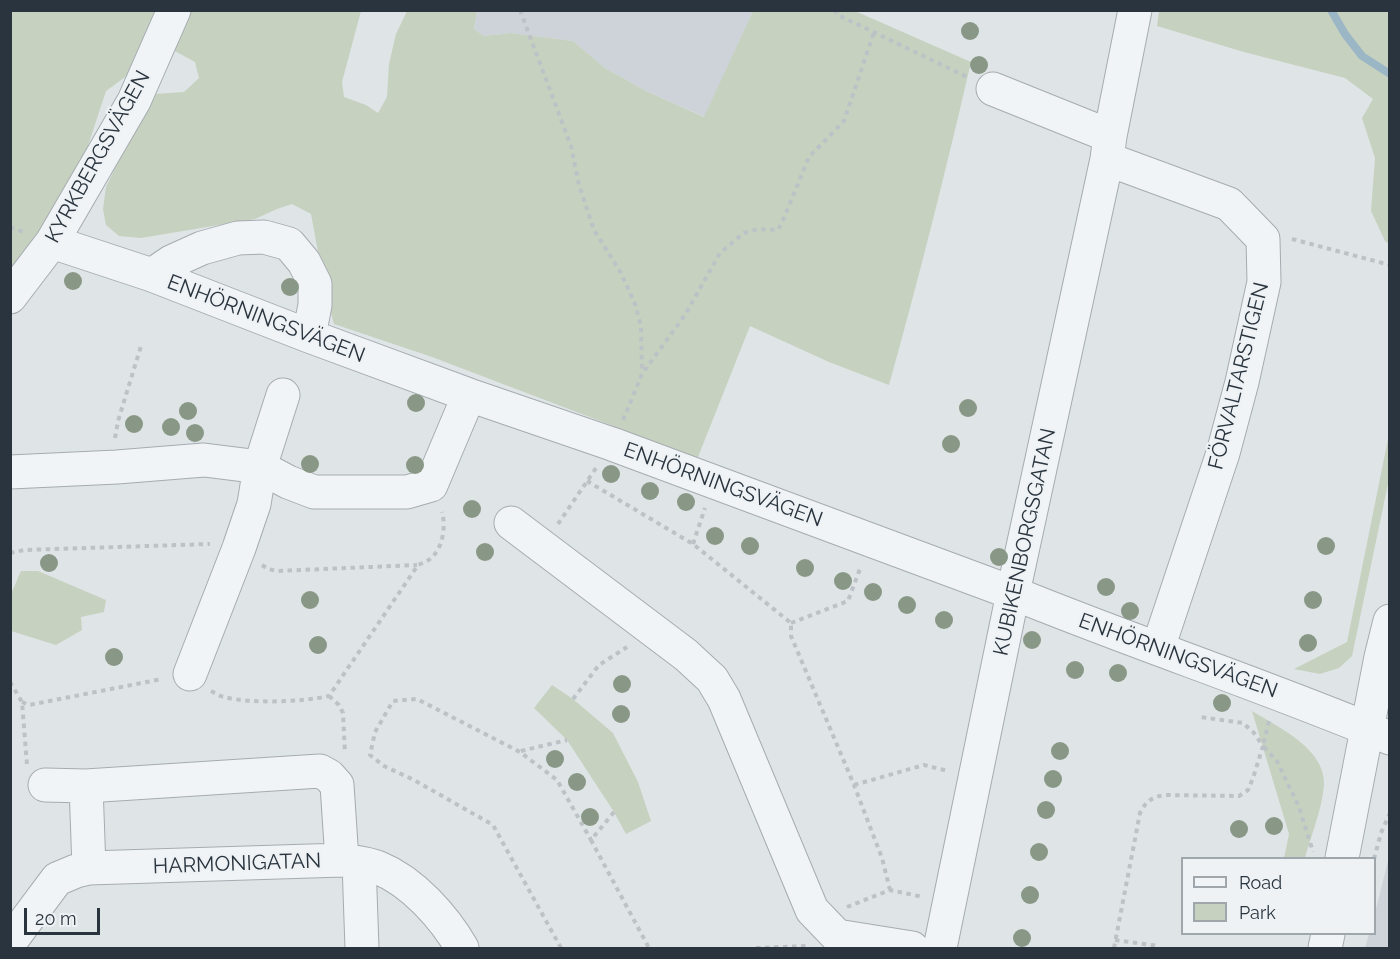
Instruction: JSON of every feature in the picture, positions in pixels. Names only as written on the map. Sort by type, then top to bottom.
[{"type":"street","name":"KYRKBERGSVÄGEN","points":[[10,297],[52,242],[134,102],[174,10]]},
{"type":"street","name":"KUBIKENBORGSGATAN","points":[[940,948],[1013,592],[1109,148],[1135,10]]},
{"type":"street","points":[[993,89],[1109,148],[1229,204],[1263,239]]},
{"type":"street","points":[[152,275],[171,262],[202,248],[238,238],[264,237],[289,244],[304,262],[315,284],[315,305],[309,336]]},
{"type":"street","name":"FÖRVALTARSTIGEN","points":[[1158,648],[1223,453],[1242,382],[1264,282],[1263,239]]},
{"type":"street","name":"ENHÖRNINGSVÄGEN","points":[[52,242],[152,275],[469,395],[612,444],[1013,592],[1070,616],[1318,708],[1379,734]]},
{"type":"street","points":[[190,674],[254,504],[260,468],[283,395]]},
{"type":"street","points":[[10,472],[204,460],[260,468],[314,492],[407,492],[431,485],[469,395]]},
{"type":"street","points":[[511,523],[686,655],[712,679],[724,699],[812,910],[828,927],[912,948]]},
{"type":"street","points":[[1342,857],[1379,734],[1381,657],[1389,621]]},
{"type":"street","points":[[45,785],[86,786],[320,771],[335,781],[337,785],[351,862],[362,948]]},
{"type":"street","points":[[86,786],[88,868]]},
{"type":"street","name":"HARMONIGATAN","points":[[12,946],[57,879],[88,868],[351,862],[379,867],[419,893],[462,948]]},
{"type":"path","points":[[520,10],[572,146],[579,184],[594,230],[621,273],[635,304],[641,326],[642,374]]},
{"type":"path","points":[[834,10],[838,15],[993,89]]},
{"type":"path","points":[[543,547],[612,444],[642,374],[685,315],[720,253],[744,233],[758,229],[778,230],[809,157],[844,121],[874,32]]},
{"type":"path","points":[[1263,239],[1278,236],[1389,265]]},
{"type":"path","points":[[117,467],[114,439],[141,346]]},
{"type":"path","points":[[587,482],[693,544],[791,623]]},
{"type":"path","points":[[22,702],[29,705],[190,674],[200,684],[221,697],[239,700],[314,699],[329,696],[418,565],[430,560],[437,552],[444,518],[431,485]]},
{"type":"path","points":[[693,544],[708,499]]},
{"type":"path","points":[[791,623],[848,600],[864,560]]},
{"type":"path","points":[[791,623],[791,636],[854,785],[882,858],[890,890]]},
{"type":"path","points":[[573,699],[599,665],[652,629]]},
{"type":"path","points":[[10,682],[22,702],[28,778],[31,783],[45,785]]},
{"type":"path","points":[[329,696],[339,705],[343,713],[346,768],[342,777],[335,781]]},
{"type":"path","points":[[561,948],[493,825],[414,780],[384,766],[370,755],[375,732],[393,701],[417,699],[520,752],[557,780],[649,948]]},
{"type":"path","points":[[1200,717],[1243,723],[1277,761],[1299,807],[1315,857]]},
{"type":"path","points":[[1114,948],[1140,813],[1146,802],[1155,796],[1165,795],[1239,796],[1248,790],[1270,718]]},
{"type":"path","points":[[520,752],[567,740]]},
{"type":"path","points":[[854,785],[924,765],[951,772]]},
{"type":"path","points":[[591,840],[614,812]]},
{"type":"path","points":[[1375,857],[1389,813]]},
{"type":"path","points":[[756,948],[823,945],[828,927],[890,890],[924,897]]},
{"type":"path","points":[[1115,940],[1158,946]]},
{"type":"shaded area","points":[[477,11],[753,11],[705,117],[646,91],[605,68],[573,41],[510,33],[484,36],[474,29]]},
{"type":"shaded area","points":[[1389,857],[1389,948],[1365,948],[1369,935],[1376,935],[1376,909]]},
{"type":"green space","points":[[11,11],[157,11],[132,72],[106,91],[79,173],[11,277]]},
{"type":"green space","points":[[190,11],[361,11],[342,82],[344,97],[366,105],[378,113],[387,97],[389,64],[396,34],[407,11],[477,11],[474,29],[484,36],[510,33],[573,41],[605,68],[646,91],[704,117],[753,11],[855,11],[971,62],[932,224],[889,385],[829,362],[750,326],[696,462],[608,424],[432,357],[334,324],[326,295],[311,214],[292,204],[255,219],[141,238],[119,236],[106,225],[103,209],[106,187],[145,106],[155,94],[184,92],[199,78],[195,62],[173,50]]},
{"type":"green space","points":[[1159,11],[1389,11],[1389,244],[1385,241],[1371,211],[1375,158],[1362,118],[1373,99],[1345,78],[1244,52],[1157,26]]},
{"type":"green space","points":[[1389,434],[1389,479],[1352,656],[1339,668],[1320,674],[1294,669],[1347,642]]},
{"type":"green space","points":[[21,571],[38,571],[106,600],[104,612],[81,617],[82,630],[56,645],[11,631],[11,594]]},
{"type":"green space","points":[[552,685],[573,699],[613,733],[638,782],[651,821],[626,834],[567,740],[534,708]]},
{"type":"green space","points":[[1252,711],[1298,740],[1317,760],[1323,772],[1324,785],[1321,804],[1305,857],[1284,857],[1289,834]]},
{"type":"waterway","points":[[1331,10],[1345,34],[1362,56],[1390,74]]}]
